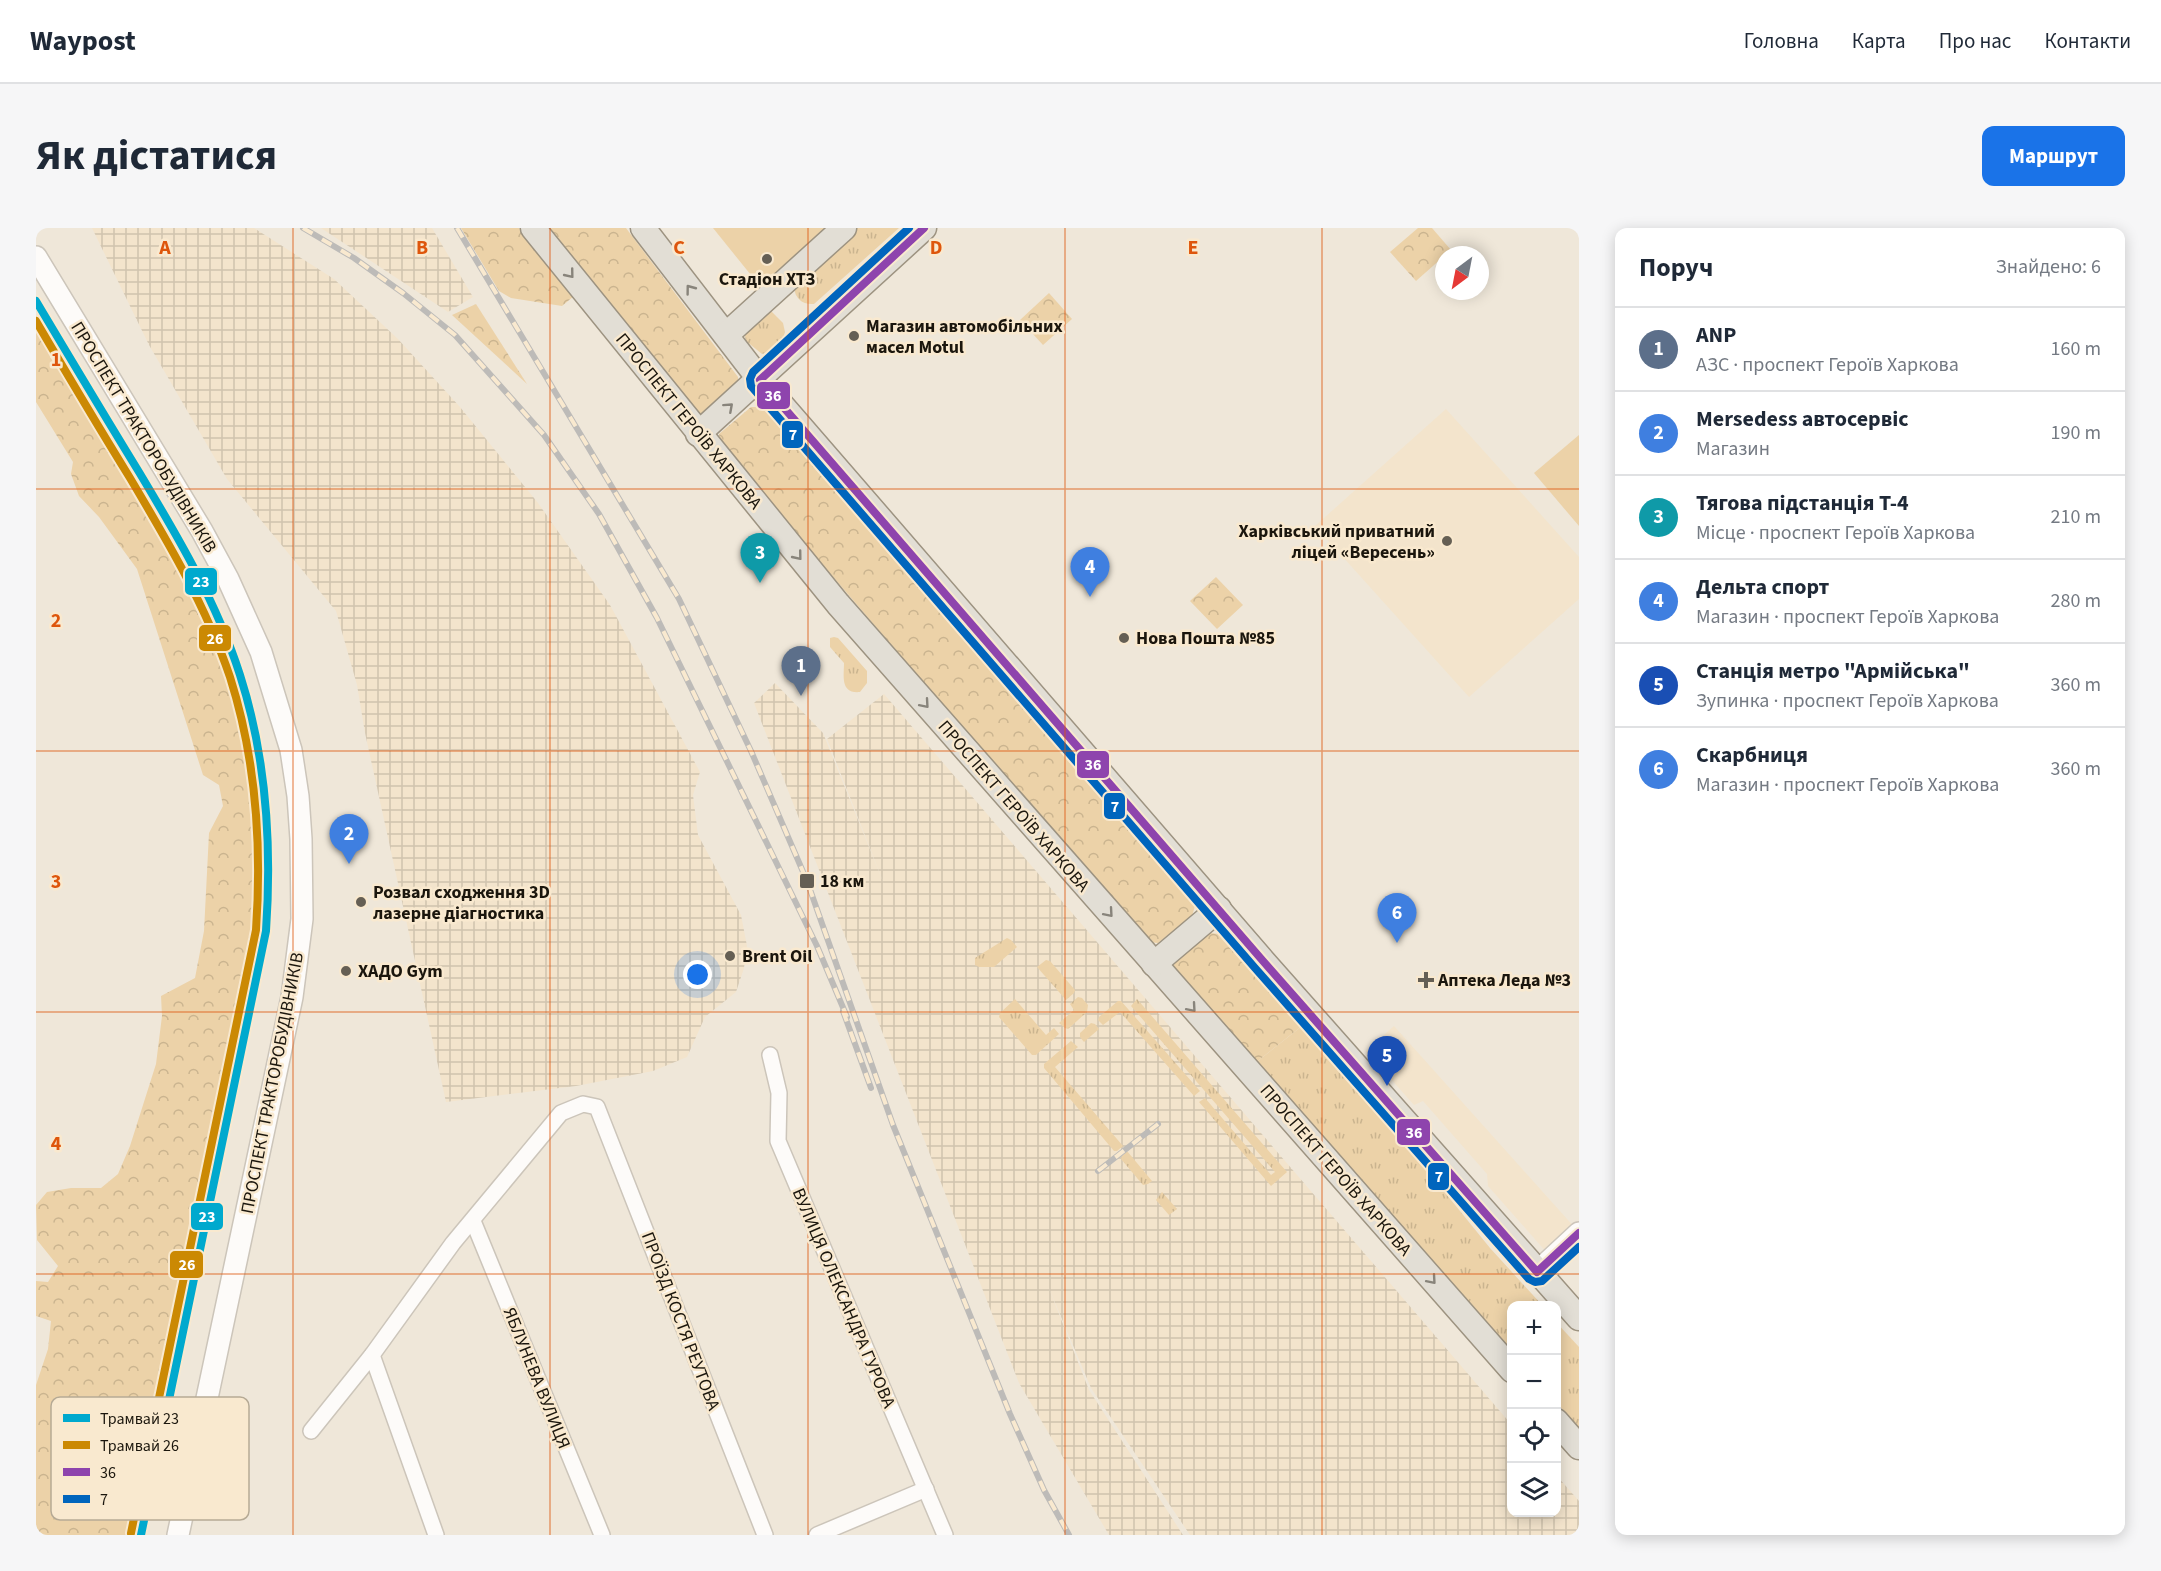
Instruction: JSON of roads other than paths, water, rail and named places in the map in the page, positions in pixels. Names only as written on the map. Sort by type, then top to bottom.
[{"type":"main road","name":"ПРОСПЕКТ ГЕРОЇВ ХАРКОВА","points":[[533,228],[698,434],[852,620],[1507,1364]]},
{"type":"main road","points":[[644,228],[760,380],[1219,909],[1579,1318]]},
{"type":"main road","points":[[726,335],[844,228]]},
{"type":"main road","points":[[698,434],[760,380],[924,228]]},
{"type":"main road","name":"ПРОСПЕКТ ТРАКТОРОБУДІВНИКІВ","points":[[36,257],[168,474],[228,579],[261,652],[278,702],[291,750],[298,796],[302,919],[292,997],[207,1397]]},
{"type":"main road","points":[[1154,964],[1219,909]]},
{"type":"main road","points":[[1537,1272],[1579,1233]]},
{"type":"main road","points":[[1561,1426],[1579,1447]]},
{"type":"main road","name":"ПРОСПЕКТ ТРАКТОРОБУДІВНИКІВ","points":[[178,1535],[181,1520]]},
{"type":"street","name":"ВУЛИЦЯ ОЛЕКСАНДРА ГУРОВА","points":[[770,1054],[779,1093],[778,1141],[945,1535]]},
{"type":"street","name":"ПРОЇЗД КОСТЯ РЕУТОВА","points":[[472,1221],[561,1113],[583,1104],[597,1107],[765,1535]]},
{"type":"street","points":[[311,1431],[372,1355],[453,1243],[472,1221]]},
{"type":"street","name":"ЯБЛУНЕВА ВУЛИЦЯ","points":[[472,1221],[602,1535]]},
{"type":"street","points":[[372,1355],[430,1533]]},
{"type":"street","points":[[817,1535],[926,1490]]},
{"type":"railway","points":[[303,228],[354,258],[403,293],[455,335],[544,435],[599,514],[657,618],[817,946],[847,1017]]},
{"type":"railway","points":[[457,228],[679,599],[751,751],[807,881],[893,1125],[1010,1414],[1044,1490],[1069,1535]]},
{"type":"railway","points":[[843,1011],[871,1088]]},
{"type":"railway","points":[[1098,1171],[1158,1124]]},
{"type":"tram line","name":"23","points":[[36,301],[196,571],[220,622],[240,675],[262,770],[268,834],[266,931],[170,1397]]},
{"type":"tram line","name":"26","points":[[36,321],[158,526],[210,625],[239,708],[255,802],[258,866],[256,930],[159,1397]]},
{"type":"tram line","name":"26","points":[[131,1533],[134,1520]]},
{"type":"tram line","name":"23","points":[[141,1535],[144,1520]]},
{"type":"place","name":"Стадіон ХТЗ","points":[[767,259]]},
{"type":"place","name":"Магазин автомобільних масел Motul","points":[[854,336]]},
{"type":"place","name":"Харківський приватний ліцей «Вересень»","points":[[1447,541]]},
{"type":"place","name":"Тягова підстанція Т-4","points":[[760,583]]},
{"type":"place","name":"Дельта спорт","points":[[1090,597]]},
{"type":"place","name":"Нова Пошта №85","points":[[1124,638]]},
{"type":"place","name":"ANP","points":[[801,696]]},
{"type":"place","name":"Mersedess автосервіс","points":[[349,864]]},
{"type":"place","name":"18 км","points":[[807,881]]},
{"type":"place","name":"Розвал сходження 3D лазерне діагностика","points":[[361,902]]},
{"type":"place","name":"Скарбниця","points":[[1397,943]]},
{"type":"place","name":"Brent Oil","points":[[730,956]]},
{"type":"place","name":"ХАДО Gym","points":[[346,971]]},
{"type":"place","name":"Аптека Леда №3","points":[[1426,980]]},
{"type":"place","name":"Станція метро \"Армійська\"","points":[[1387,1086]]}]
